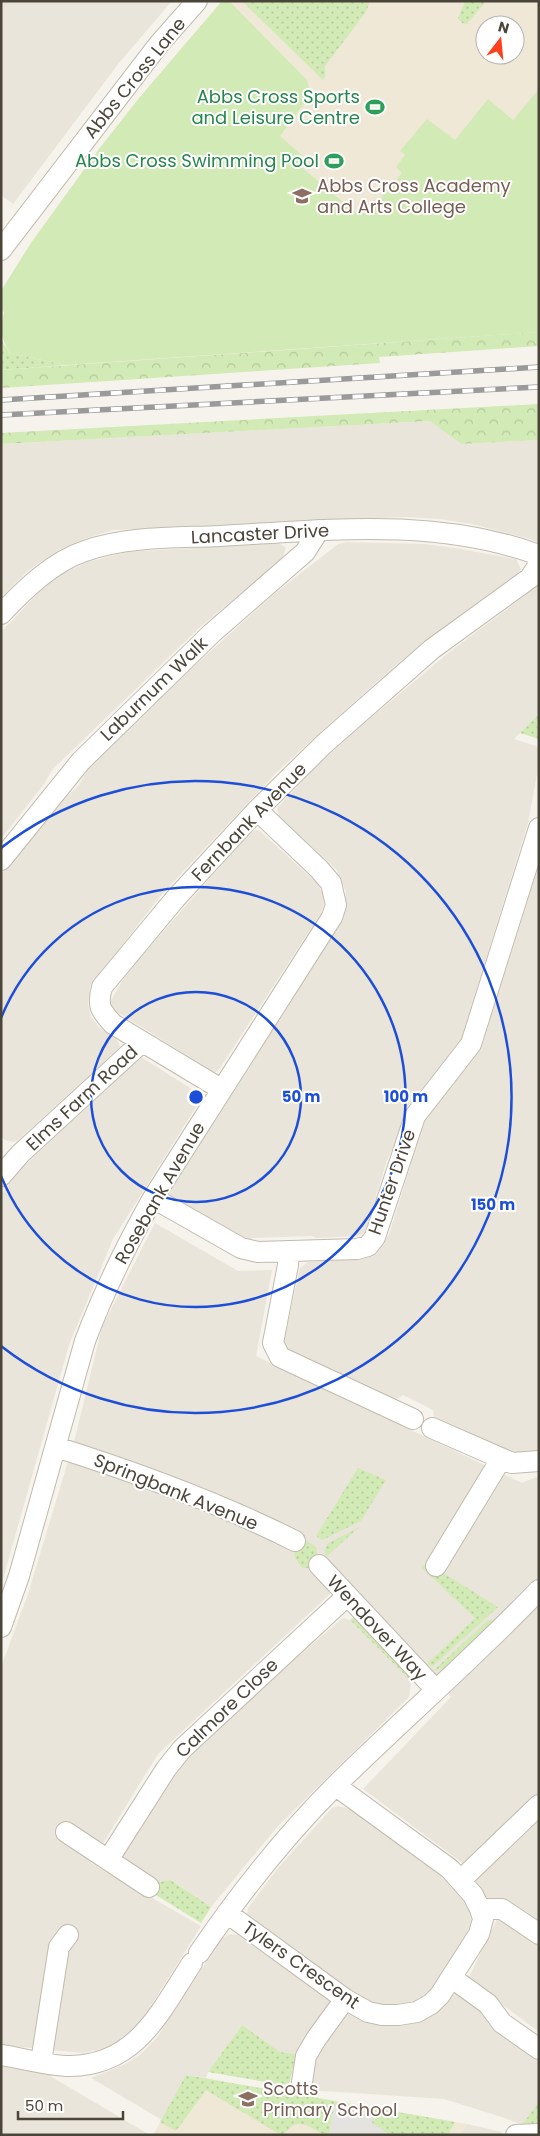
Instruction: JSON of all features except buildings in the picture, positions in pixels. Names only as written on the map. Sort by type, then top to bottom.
[{"type":"street","name":"Abbs Cross Lane","points":[[1,250],[159,44],[197,1]]},
{"type":"street","name":"Lancaster Drive","points":[[1,614],[21,593],[55,566],[84,551],[125,541],[319,530],[407,528],[451,532],[496,541],[539,555]]},
{"type":"street","name":"Laburnum Walk","points":[[1,860],[81,761],[212,633],[305,552],[319,530]]},
{"type":"street","name":"Fernbank Avenue","points":[[220,1089],[113,1024],[102,1012],[99,999],[102,987],[175,899],[257,810],[324,744],[432,649],[530,578],[539,564]]},
{"type":"street","name":"Rosebank Avenue","points":[[1,1627],[19,1576],[85,1341],[99,1304],[128,1243],[153,1198],[220,1089],[327,926],[336,905],[332,883],[257,810]]},
{"type":"street","name":"Hunter Drive","points":[[153,1198],[241,1248],[258,1252],[357,1249],[368,1246],[375,1237],[415,1116],[471,1044],[539,828]]},
{"type":"street","name":"Elms Farm Road","points":[[5,1163],[142,1042]]},
{"type":"street","points":[[288,1251],[288,1265],[273,1343],[280,1357],[413,1419]]},
{"type":"street","points":[[432,1428],[512,1463],[539,1461]]},
{"type":"street","name":"Springbank Avenue","points":[[56,1447],[136,1472],[207,1500],[294,1541]]},
{"type":"street","points":[[436,1566],[501,1459]]},
{"type":"street","name":"Wendover Way","points":[[319,1565],[436,1690]]},
{"type":"street","points":[[1,2055],[69,2066],[91,2064],[115,2057],[134,2044],[149,2030],[227,1913],[292,1831],[539,1590]]},
{"type":"street","name":"Calmore Close","points":[[108,1860],[166,1769],[182,1749],[347,1596]]},
{"type":"street","points":[[336,1786],[450,1870],[473,1895],[480,1909],[502,1909],[539,1934]]},
{"type":"street","points":[[461,1880],[539,1805]]},
{"type":"street","points":[[66,1832],[148,1887]]},
{"type":"street","name":"Tylers Crescent","points":[[227,1913],[345,1999],[368,2012],[398,2016],[417,2012],[431,2004],[452,1978],[482,1927],[480,1909]]},
{"type":"street","points":[[41,2062],[59,1947],[68,1935]]},
{"type":"street","points":[[452,1978],[488,2004],[502,2023],[539,2049]]},
{"type":"street","points":[[302,2082],[306,2056],[345,1999]]},
{"type":"street","points":[[516,2135],[539,2134]]},
{"type":"shaded area","points":[[1,1],[172,1],[119,63],[13,204],[1,195]]},
{"type":"shaded area","name":"Abbs Cross Academy and Arts College","points":[[222,1],[539,1],[539,332],[65,365],[1,334],[4,312],[1,310],[1,291],[31,243],[99,149],[140,97]]},
{"type":"shaded area","points":[[430,421],[461,444],[539,440],[539,543],[472,524],[407,517],[113,530],[84,539],[57,551],[29,570],[1,597],[1,444]]},
{"type":"shaded area","points":[[346,542],[426,544],[461,549],[516,559],[521,569],[517,574],[402,660],[328,725],[277,772],[162,894],[90,986],[88,1004],[91,1017],[99,1027],[117,1040],[120,1046],[17,1141],[5,1140],[1,1137],[1,875],[54,809],[79,785],[90,766],[174,684],[273,595],[338,544]]},
{"type":"shaded area","points":[[279,543],[286,548],[282,559],[200,627],[52,770],[44,784],[1,839],[1,632],[44,587],[62,574],[88,562],[127,552]]},
{"type":"shaded area","points":[[539,585],[539,714],[514,739],[539,747],[539,764],[528,823],[461,1040],[408,1106],[396,1141],[387,1160],[366,1230],[362,1234],[358,1236],[316,1238],[312,1236],[252,1238],[248,1241],[166,1198],[343,919],[346,892],[337,870],[279,816],[277,808],[317,766],[360,727],[447,654]]},
{"type":"shaded area","points":[[257,830],[318,884],[323,894],[324,904],[321,913],[218,1071],[214,1072],[114,1010],[110,1002],[128,971],[251,832]]},
{"type":"shaded area","points":[[539,864],[539,1450],[516,1454],[505,1451],[434,1417],[433,1410],[403,1395],[394,1401],[287,1350],[284,1341],[300,1268],[308,1262],[360,1259],[376,1252],[389,1235],[424,1121],[482,1046]]},
{"type":"shaded area","points":[[141,1057],[203,1096],[113,1239],[69,1345],[1,1586],[1,1194],[23,1167]]},
{"type":"shaded area","points":[[155,1223],[238,1271],[272,1270],[256,1356],[522,1483],[539,1476],[539,2032],[468,1979],[498,1917],[465,1865],[363,1789],[451,1697],[346,1579],[158,1754],[91,1863],[201,1926],[144,2017],[133,2030],[110,2047],[82,2053],[1,2045],[1,1667],[28,1594],[75,1438],[102,1327]]},
{"type":"shaded area","points":[[343,1618],[350,1620],[409,1679],[411,1684],[409,1697],[278,1826],[211,1907],[172,1880],[158,1882],[124,1859],[122,1854],[168,1779],[217,1725]]},
{"type":"shaded area","points":[[338,1806],[350,1809],[456,1887],[470,1912],[471,1925],[434,1986],[413,2002],[387,2007],[366,2002],[247,1917],[248,1908],[278,1868],[332,1808]]},
{"type":"shaded area","points":[[229,1934],[238,1935],[334,2003],[301,2055],[280,2052],[242,2025],[208,2072],[206,2078],[186,2075],[162,2120],[91,2078],[125,2064],[141,2054],[158,2036],[221,1939]]},
{"type":"shaded area","points":[[459,1991],[539,2059],[539,2101],[522,2125],[444,2099],[308,2090],[313,2056],[344,2010],[366,2021],[387,2025],[407,2024],[428,2015]]},
{"type":"shaded area","points":[[1,2066],[45,2073],[150,2135],[1,2135]]},
{"type":"shaded area","name":"Scotts Primary School","points":[[186,2075],[467,2124],[460,2135],[153,2135]]},
{"type":"shaded area","points":[[334,2105],[374,2112],[372,2123],[390,2135],[329,2135]]},
{"type":"shaded area","points":[[467,2124],[502,2132],[501,2135],[460,2135]]},
{"type":"green space","name":"Abbs Cross Academy and Arts College","points":[[222,1],[229,1],[307,80],[311,94],[280,136],[305,158],[299,165],[356,213],[367,205],[372,209],[402,173],[396,167],[405,155],[400,151],[427,119],[455,140],[488,99],[513,120],[539,89],[539,332],[65,365],[10,353],[2,333],[4,312],[1,310],[1,291],[31,243],[99,149],[140,97]]},
{"type":"green space","points":[[242,1],[370,1],[366,12],[325,66],[325,77],[323,80]]},
{"type":"green space","points":[[465,1],[486,1],[467,24],[462,23],[458,18]]},
{"type":"green space","points":[[539,332],[539,346],[379,357],[380,363],[1,388],[1,370]]},
{"type":"green space","points":[[1,334],[3,343],[10,353],[65,365],[1,370]]},
{"type":"green space","points":[[539,404],[539,440],[461,444],[430,421],[1,444],[1,433]]},
{"type":"green space","points":[[539,714],[539,739],[520,733]]},
{"type":"green space","points":[[358,1468],[386,1480],[361,1521],[322,1540],[316,1536]]},
{"type":"green space","points":[[359,1527],[326,1557],[325,1550],[327,1544]]},
{"type":"green space","points":[[300,1540],[306,1540],[316,1547],[318,1560],[312,1568],[302,1568],[295,1558],[294,1547]]},
{"type":"green space","points":[[424,1565],[440,1571],[498,1607],[433,1666],[426,1665],[475,1618],[421,1567]]},
{"type":"green space","points":[[354,1617],[411,1678],[409,1679],[350,1620]]},
{"type":"green space","points":[[488,1620],[494,1621],[442,1669],[433,1671]]},
{"type":"green space","points":[[171,1880],[211,1907],[201,1923],[151,1892],[158,1882]]},
{"type":"green space","points":[[242,2025],[280,2052],[301,2055],[299,2068],[293,2067],[289,2086],[208,2072]]},
{"type":"green space","name":"Scotts Primary School","points":[[186,2075],[455,2122],[448,2135],[390,2135],[372,2123],[373,2112],[334,2105],[329,2135],[320,2133],[304,2124],[299,2124],[294,2125],[281,2135],[206,2090],[176,2131],[160,2122]]},
{"type":"green space","points":[[539,2101],[539,2125],[522,2125]]},
{"type":"railway","points":[[1,400],[539,367]]},
{"type":"railway","points":[[1,415],[539,387]]},
{"type":"place","name":"Abbs Cross Sports and Leisure Centre","points":[[375,107]]},
{"type":"place","name":"Abbs Cross Swimming Pool","points":[[334,161]]},
{"type":"place","name":"Abbs Cross Academy and Arts College","points":[[302,196]]},
{"type":"place","name":"Scotts Primary School","points":[[248,2099]]}]
